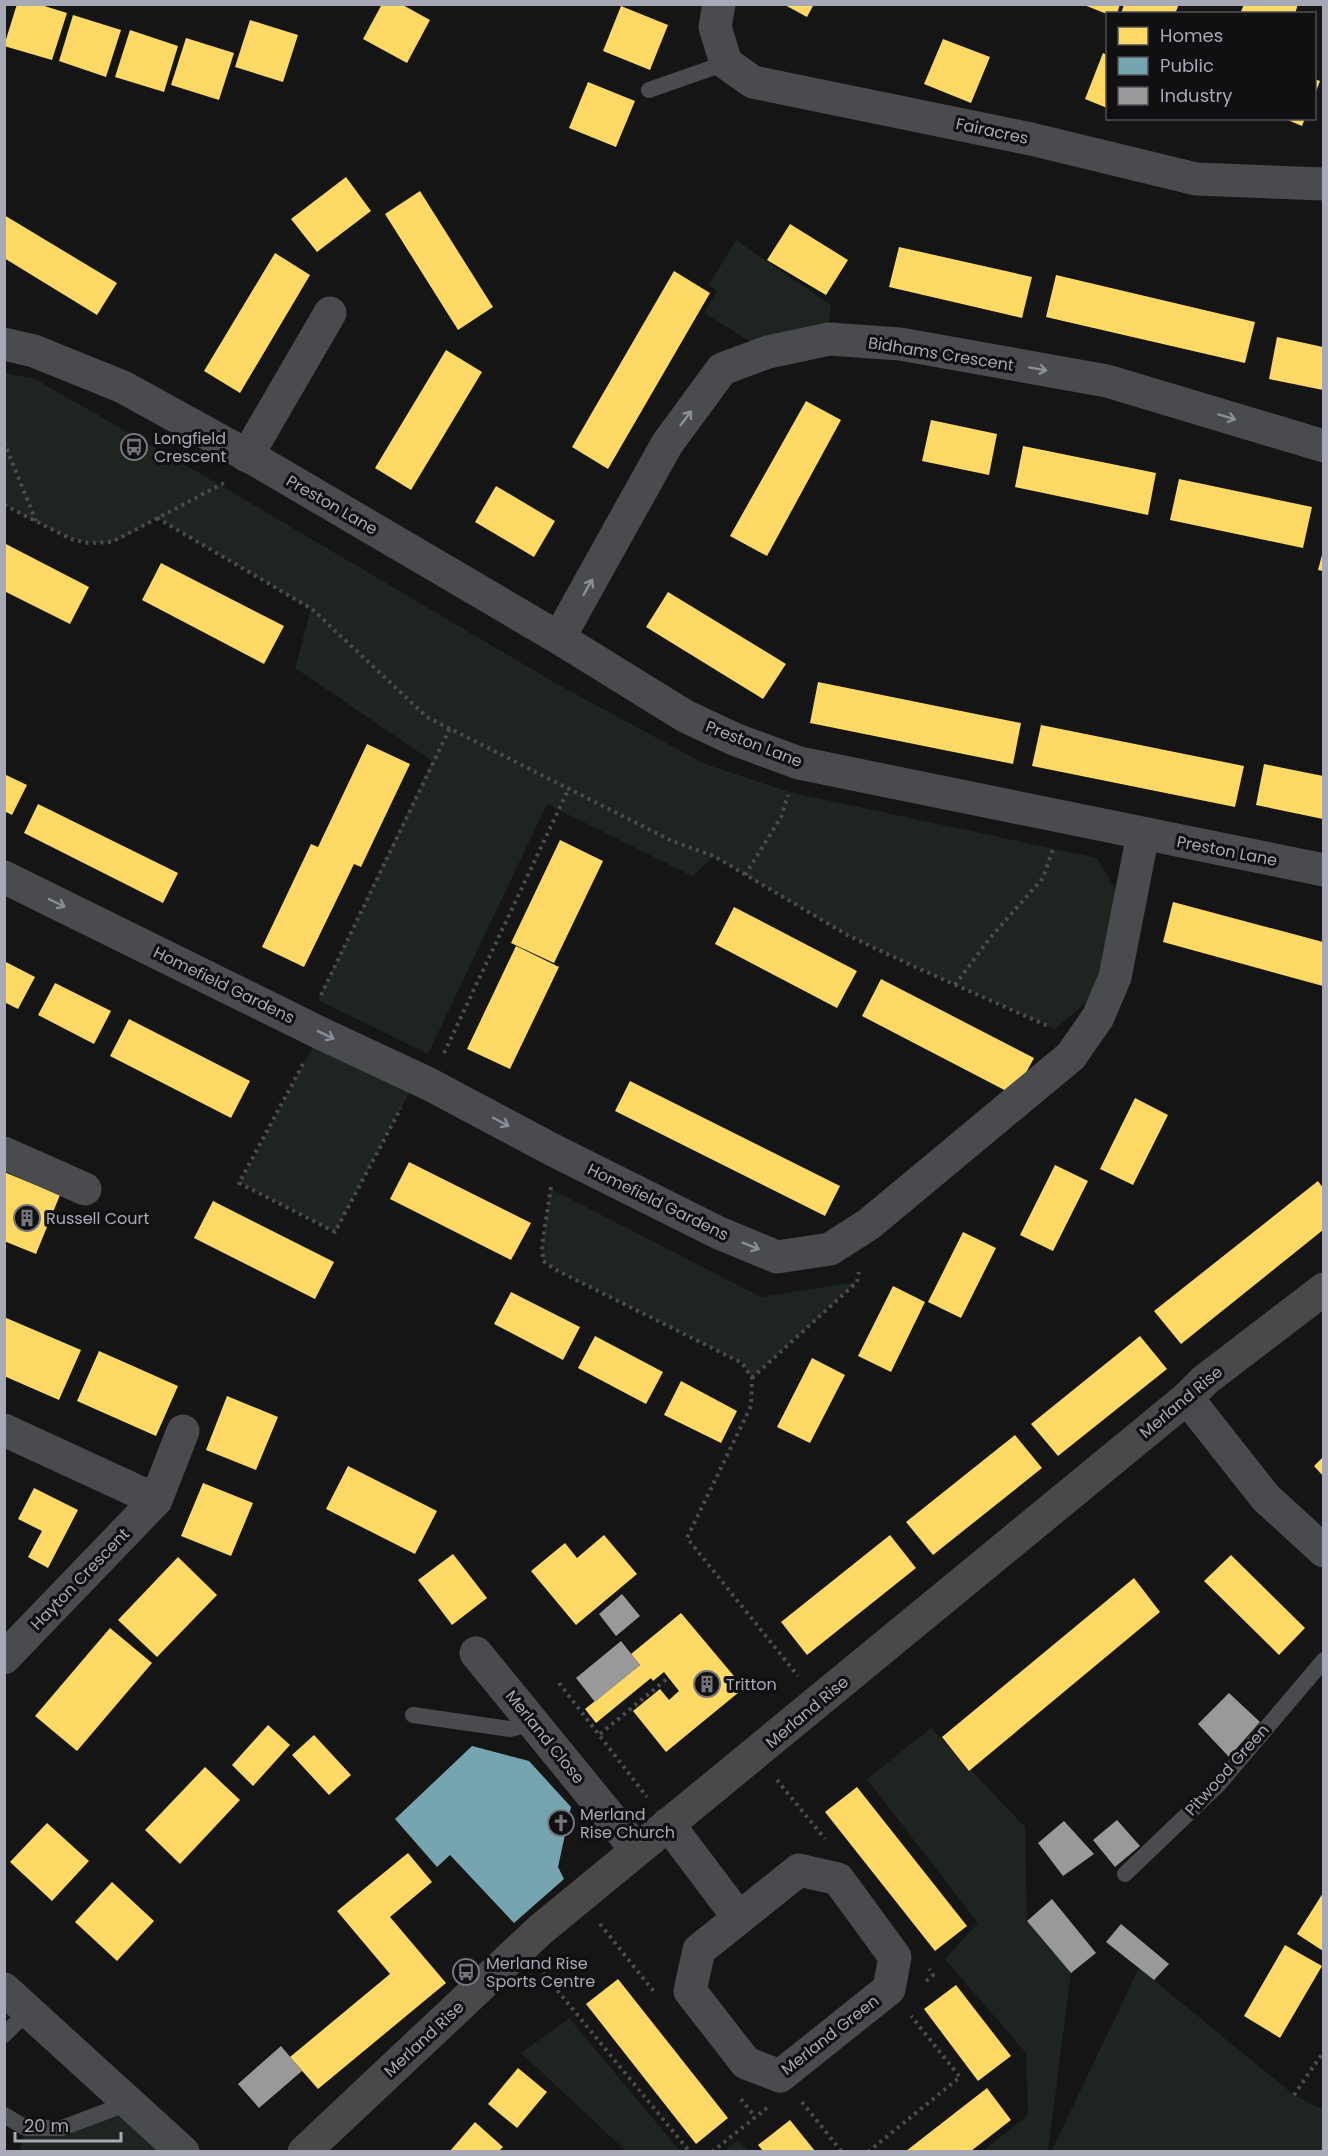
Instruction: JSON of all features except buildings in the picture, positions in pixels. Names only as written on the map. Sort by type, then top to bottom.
[{"type":"street","points":[[719,4],[715,27],[726,63]]},
{"type":"street","name":"Fairacres","points":[[726,63],[753,82],[1031,139],[1196,179],[1323,184]]},
{"type":"street","points":[[254,459],[330,313]]},
{"type":"street","name":"Bidhams Crescent","points":[[559,638],[667,444],[722,369],[768,352],[829,339],[900,345],[1107,381],[1323,446]]},
{"type":"street","name":"Preston Lane","points":[[4,344],[34,351],[123,387],[254,459],[559,638],[685,716],[734,739],[799,763],[1323,870]]},
{"type":"street","name":"Homefield Gardens","points":[[4,877],[423,1081],[551,1149],[719,1233],[777,1257],[830,1249],[869,1224],[1071,1056],[1098,1017],[1115,977],[1143,834]]},
{"type":"street","points":[[4,1153],[85,1189]]},
{"type":"street","name":"Merland Rise","points":[[304,2151],[522,1947],[636,1849],[756,1754],[1205,1380],[1323,1288]]},
{"type":"street","points":[[1186,1398],[1266,1498],[1323,1551]]},
{"type":"street","points":[[4,1431],[156,1500]]},
{"type":"street","name":"Hayton Crescent","points":[[4,1658],[156,1500],[183,1431]]},
{"type":"street","name":"Merland Close","points":[[476,1653],[636,1849]]},
{"type":"street","points":[[668,1824],[739,1918]]},
{"type":"street","name":"Merland Green","points":[[800,1870],[838,1879],[895,1957],[894,1996],[786,2082],[746,2063],[690,1991],[699,1950],[739,1918],[800,1870]]},
{"type":"street","points":[[4,1989],[183,2151]]},
{"type":"lane","points":[[649,90],[726,63]]},
{"type":"lane","name":"Pitwood Green","points":[[1125,1874],[1218,1785],[1323,1660]]},
{"type":"lane","points":[[413,1715],[510,1729],[533,1723]]},
{"type":"lane","points":[[4,2035],[29,2010]]},
{"type":"lane","points":[[4,2115],[26,2128],[62,2128],[131,2103]]},
{"type":"path","points":[[4,442],[36,521]]},
{"type":"path","points":[[4,505],[71,539],[88,543],[112,542],[157,518],[254,459]]},
{"type":"path","points":[[157,518],[312,609],[427,717],[672,841],[714,856],[849,936],[1055,1029],[1080,1043]]},
{"type":"path","points":[[450,728],[314,1029],[240,1183],[335,1232],[423,1081],[569,788]]},
{"type":"path","points":[[745,875],[781,817],[799,763]]},
{"type":"path","points":[[955,985],[990,938],[1042,878],[1063,817]]},
{"type":"path","points":[[551,1149],[551,1189],[542,1245],[543,1261],[558,1271],[742,1363],[752,1378],[751,1406],[687,1538],[819,1702]]},
{"type":"path","points":[[752,1378],[857,1282],[869,1224]]},
{"type":"path","points":[[600,1734],[668,1678]]},
{"type":"path","points":[[559,1683],[668,1824]]},
{"type":"path","points":[[756,1754],[830,1846]]},
{"type":"path","points":[[522,1947],[690,2151]]},
{"type":"path","points":[[868,2151],[960,2077],[894,1996],[933,1975],[926,1966]]},
{"type":"path","points":[[1294,2095],[1323,2051]]},
{"type":"path","points":[[712,2151],[786,2082],[842,2151]]},
{"type":"shaded area","points":[[736,240],[831,305],[828,328],[764,350],[704,313],[717,291],[709,285]]},
{"type":"shaded area","points":[[4,373],[35,379],[220,485],[557,684],[705,764],[789,792],[1097,858],[1128,910],[1115,977],[1055,1029],[849,936],[714,857],[692,876],[547,804],[428,1054],[318,1000],[432,761],[295,668],[311,609],[157,518],[129,535],[112,542],[85,542],[57,532],[5,505]]},
{"type":"shaded area","points":[[320,1033],[417,1078],[335,1232],[240,1183]]},
{"type":"shaded area","points":[[551,1189],[761,1297],[857,1282],[752,1378],[742,1363],[558,1271],[543,1261],[542,1245]]},
{"type":"shaded area","points":[[931,1728],[1025,1827],[1027,1921],[1071,1973],[1048,2151],[983,2151],[1028,2115],[1026,2053],[945,1959],[978,1923],[867,1779]]},
{"type":"shaded area","points":[[1139,1968],[1294,2095],[1323,2110],[1323,2151],[1051,2152]]},
{"type":"shaded area","points":[[569,2018],[680,2151],[626,2151],[521,2053]]},
{"type":"shaded area","points":[[131,2102],[183,2152],[19,2152],[26,2128],[62,2128]]},
{"type":"shaded area","points":[[738,2140],[748,2151],[724,2151]]},
{"type":"place","name":"Longfield Crescent","points":[[134,447]]},
{"type":"place","name":"Russell Court","points":[[27,1218]]},
{"type":"place","name":"Tritton","points":[[707,1684]]},
{"type":"place","name":"Merland Rise Church","points":[[561,1823]]},
{"type":"place","name":"Merland Rise Sports Centre","points":[[466,1972]]}]
